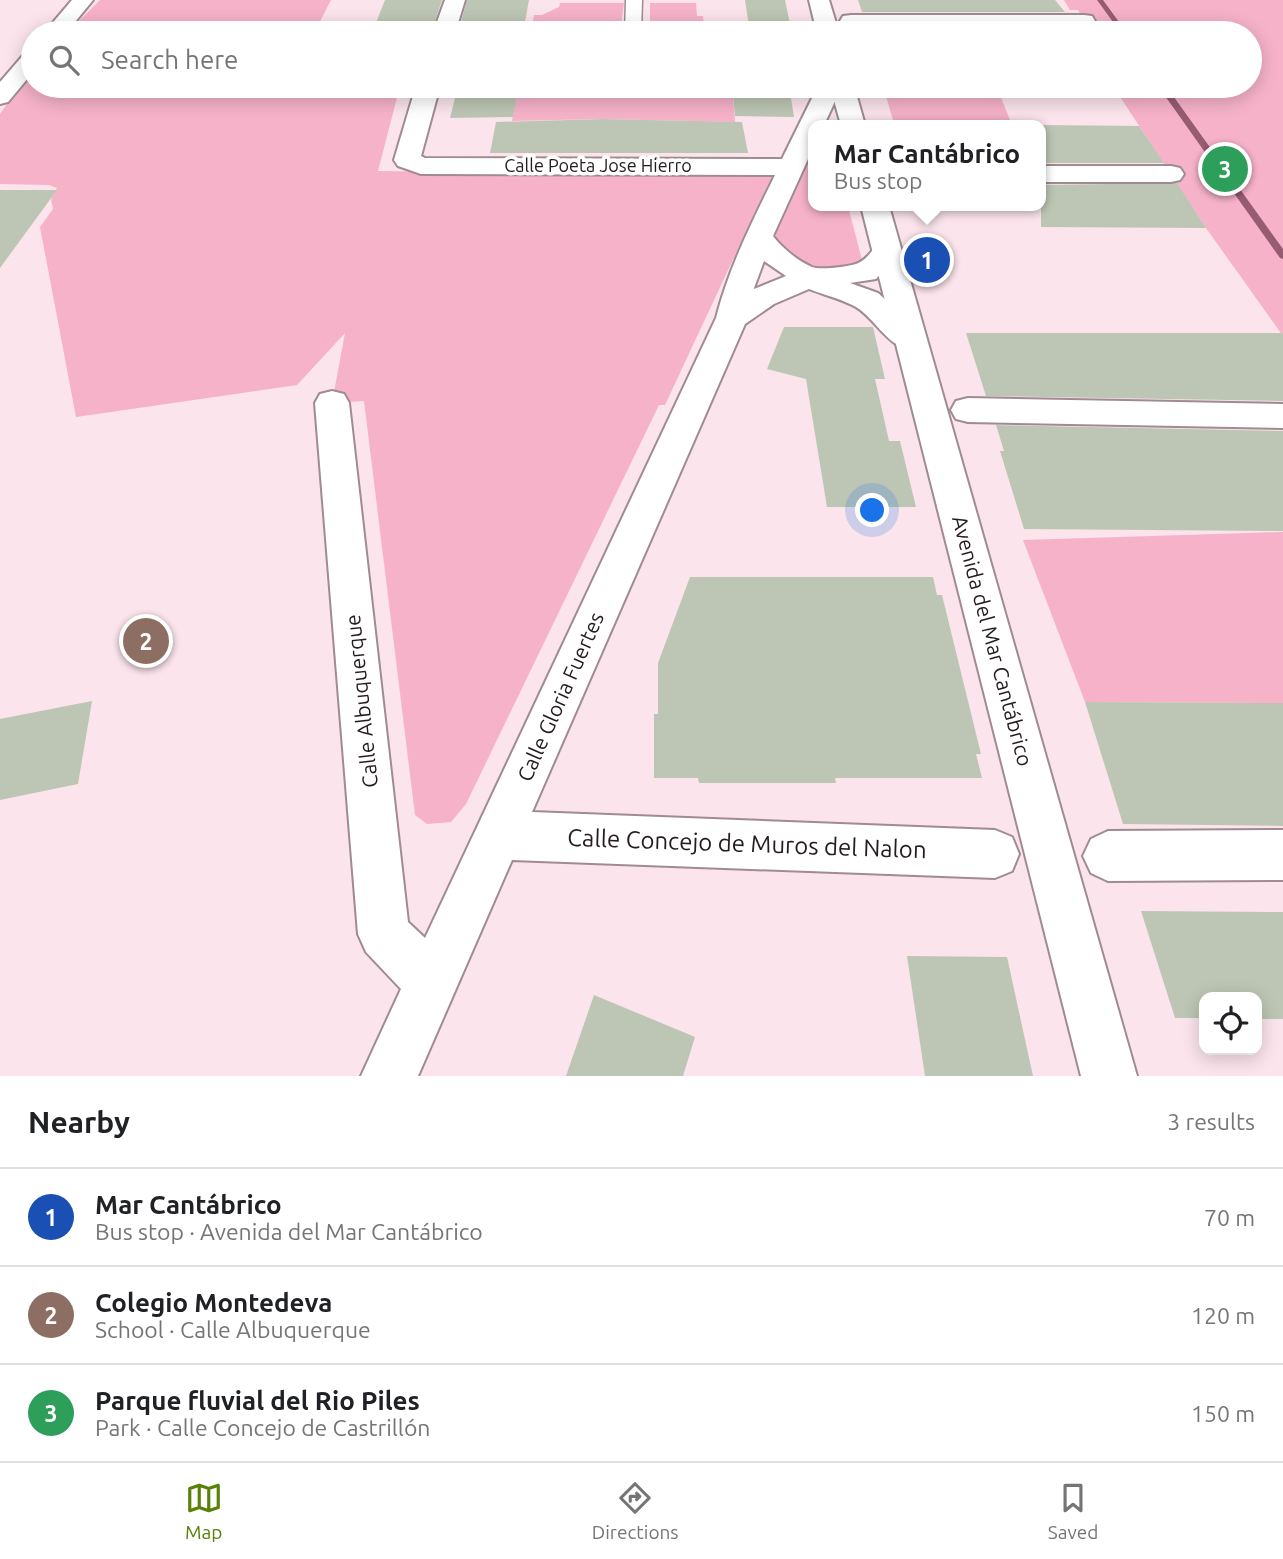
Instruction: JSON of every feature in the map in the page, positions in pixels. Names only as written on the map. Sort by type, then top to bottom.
[{"type":"street","points":[[65,21],[83,0]]},
{"type":"street","points":[[448,21],[455,0]]},
{"type":"street","points":[[633,21],[634,0]]},
{"type":"street","points":[[819,0],[825,21]]},
{"type":"street","points":[[0,97],[21,72]]},
{"type":"street","name":"Calle Poeta Jose Hierro","points":[[425,98],[407,160],[421,166],[790,167]]},
{"type":"street","name":"Calle Gloria Fuertes","points":[[813,120],[824,98]]},
{"type":"street","points":[[845,98],[852,120]]},
{"type":"street","name":"Calle Gloria Fuertes","points":[[389,1076],[732,318],[739,288],[760,236],[808,131]]},
{"type":"street","points":[[1046,174],[1171,174]]},
{"type":"street","name":"Avenida del Mar Cantábrico","points":[[876,211],[1109,1076]]},
{"type":"street","points":[[760,236],[770,252],[808,278],[867,300],[911,340]]},
{"type":"street","points":[[732,318],[763,297],[808,278],[866,272],[887,251]]},
{"type":"street","name":"Calle Albuquerque","points":[[332,403],[384,934],[430,981]]},
{"type":"street","points":[[968,410],[1283,416]]},
{"type":"street","name":"Calle Concejo de Muros del Nalon","points":[[499,835],[995,854]]},
{"type":"street","points":[[1108,856],[1283,855]]},
{"type":"shaded area","points":[[100,0],[331,0],[320,21],[79,21]]},
{"type":"shaded area","points":[[1064,0],[1283,0],[1283,336],[1206,228],[1121,98],[1262,98],[1262,21],[1084,21],[1078,10],[1070,10]]},
{"type":"shaded area","points":[[560,3],[624,3],[622,21],[533,21],[534,15],[542,15],[559,7]]},
{"type":"shaded area","points":[[650,3],[696,3],[697,16],[703,16],[704,21],[650,21]]},
{"type":"shaded area","points":[[21,84],[21,98],[397,98],[378,171],[772,176],[665,405],[659,405],[466,804],[451,822],[427,824],[415,815],[364,401],[332,403],[345,333],[297,385],[76,417],[40,227],[53,209],[51,199],[57,188],[49,185],[0,184],[0,114]]},
{"type":"shaded area","points":[[517,98],[733,98],[735,122],[603,119],[512,121]]},
{"type":"shaded area","points":[[886,98],[1001,98],[1010,120],[893,120]]},
{"type":"shaded area","points":[[808,155],[808,211],[849,211],[862,260],[838,268],[816,266],[795,257],[785,249],[776,240],[776,233]]},
{"type":"shaded area","points":[[1283,532],[1283,703],[1085,702],[1023,540]]},
{"type":"building","points":[[385,0],[442,0],[435,21],[377,21]]},
{"type":"building","points":[[467,0],[529,0],[525,21],[461,21]]},
{"type":"building","points":[[745,0],[785,0],[789,21],[748,21]]},
{"type":"building","points":[[858,0],[1055,0],[1065,12],[862,12]]},
{"type":"building","points":[[455,98],[517,98],[513,117],[450,118]]},
{"type":"building","points":[[733,98],[791,98],[794,117],[735,116]]},
{"type":"building","points":[[603,119],[742,122],[748,153],[490,153],[496,122]]},
{"type":"building","points":[[1046,125],[1139,126],[1164,163],[1046,163]]},
{"type":"building","points":[[1177,183],[1206,228],[1041,227],[1041,211],[1046,211],[1046,185]]},
{"type":"building","points":[[0,190],[57,190],[0,268]]},
{"type":"building","points":[[784,327],[873,327],[885,379],[875,379],[889,441],[900,441],[916,507],[827,507],[806,379],[767,369]]},
{"type":"building","points":[[966,333],[1283,333],[1283,401],[986,396]]},
{"type":"building","points":[[996,425],[1283,431],[1283,531],[1024,529],[1000,451],[1004,451]]},
{"type":"building","points":[[690,577],[933,577],[937,595],[942,595],[981,754],[976,754],[982,778],[835,778],[836,783],[699,783],[698,778],[654,778],[654,714],[658,714],[658,663]]},
{"type":"building","points":[[92,701],[78,784],[0,800],[0,719]]},
{"type":"building","points":[[1085,702],[1283,703],[1283,826],[1123,824]]},
{"type":"building","points":[[1141,911],[1283,912],[1283,1019],[1262,1019],[1262,992],[1199,992],[1199,1018],[1175,1018]]},
{"type":"building","points":[[907,956],[1007,957],[1033,1076],[925,1076]]},
{"type":"building","points":[[594,995],[695,1037],[683,1076],[566,1076]]},
{"type":"waterway","points":[[1100,0],[1115,21]]},
{"type":"waterway","points":[[1171,98],[1283,256]]},
{"type":"place","name":"Parque fluvial del Rio Piles","points":[[1225,169]]},
{"type":"place","name":"Mar Cantábrico","points":[[927,260]]},
{"type":"place","name":"Colegio Montedeva","points":[[146,641]]}]
